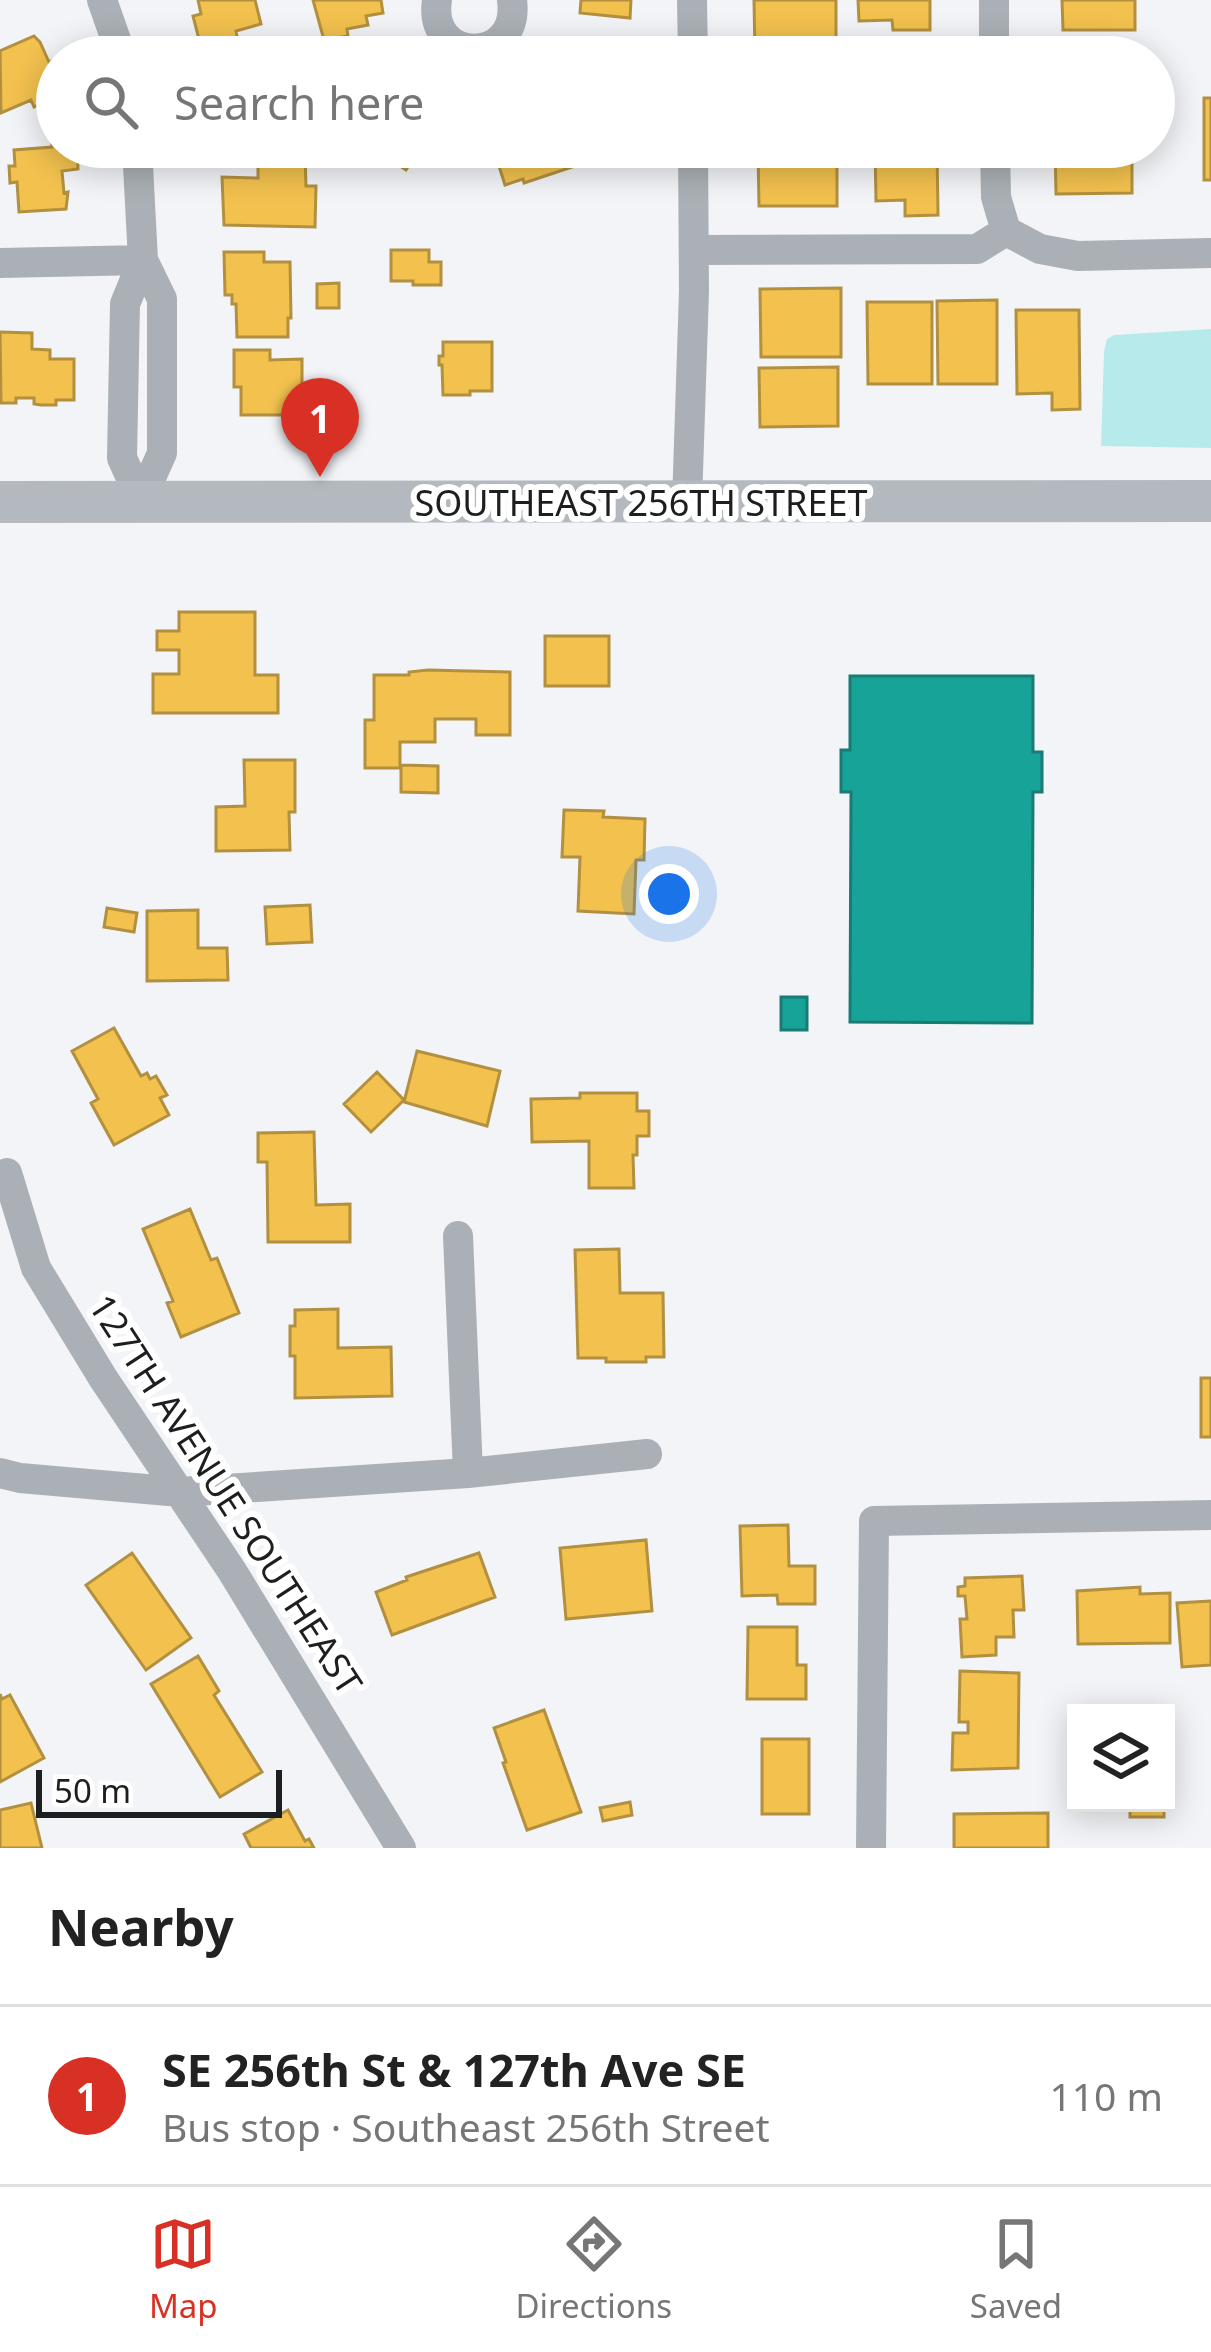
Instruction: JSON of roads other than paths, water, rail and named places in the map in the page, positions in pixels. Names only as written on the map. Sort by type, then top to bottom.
[{"type":"main road","name":"SOUTHEAST 256TH STREET","points":[[0,502],[1211,501]]},
{"type":"street","points":[[102,0],[115,36]]},
{"type":"street","points":[[437,0],[437,21],[447,36]]},
{"type":"street","points":[[503,36],[513,19],[512,0]]},
{"type":"street","points":[[692,0],[693,36]]},
{"type":"street","points":[[994,0],[994,36]]},
{"type":"street","points":[[138,168],[142,260],[125,304],[122,458],[141,500]]},
{"type":"street","points":[[687,503],[693,168]]},
{"type":"street","points":[[995,168],[996,196],[1006,231],[1040,249],[1078,256],[1211,254]]},
{"type":"street","points":[[694,250],[976,249],[1006,231]]},
{"type":"street","points":[[0,263],[142,260]]},
{"type":"street","name":"127TH AVENUE SOUTHEAST","points":[[7,1173],[36,1268],[232,1571],[401,1848]]},
{"type":"street","points":[[458,1236],[468,1473]]},
{"type":"street","points":[[0,1473],[180,1492],[468,1473],[647,1454]]},
{"type":"street","points":[[871,1848],[874,1522],[1211,1515]]},
{"type":"water","points":[[1211,329],[1211,448],[1101,446],[1107,339]]},
{"type":"place","name":"SE 256th St & 127th Ave SE","points":[[320,477]]}]
